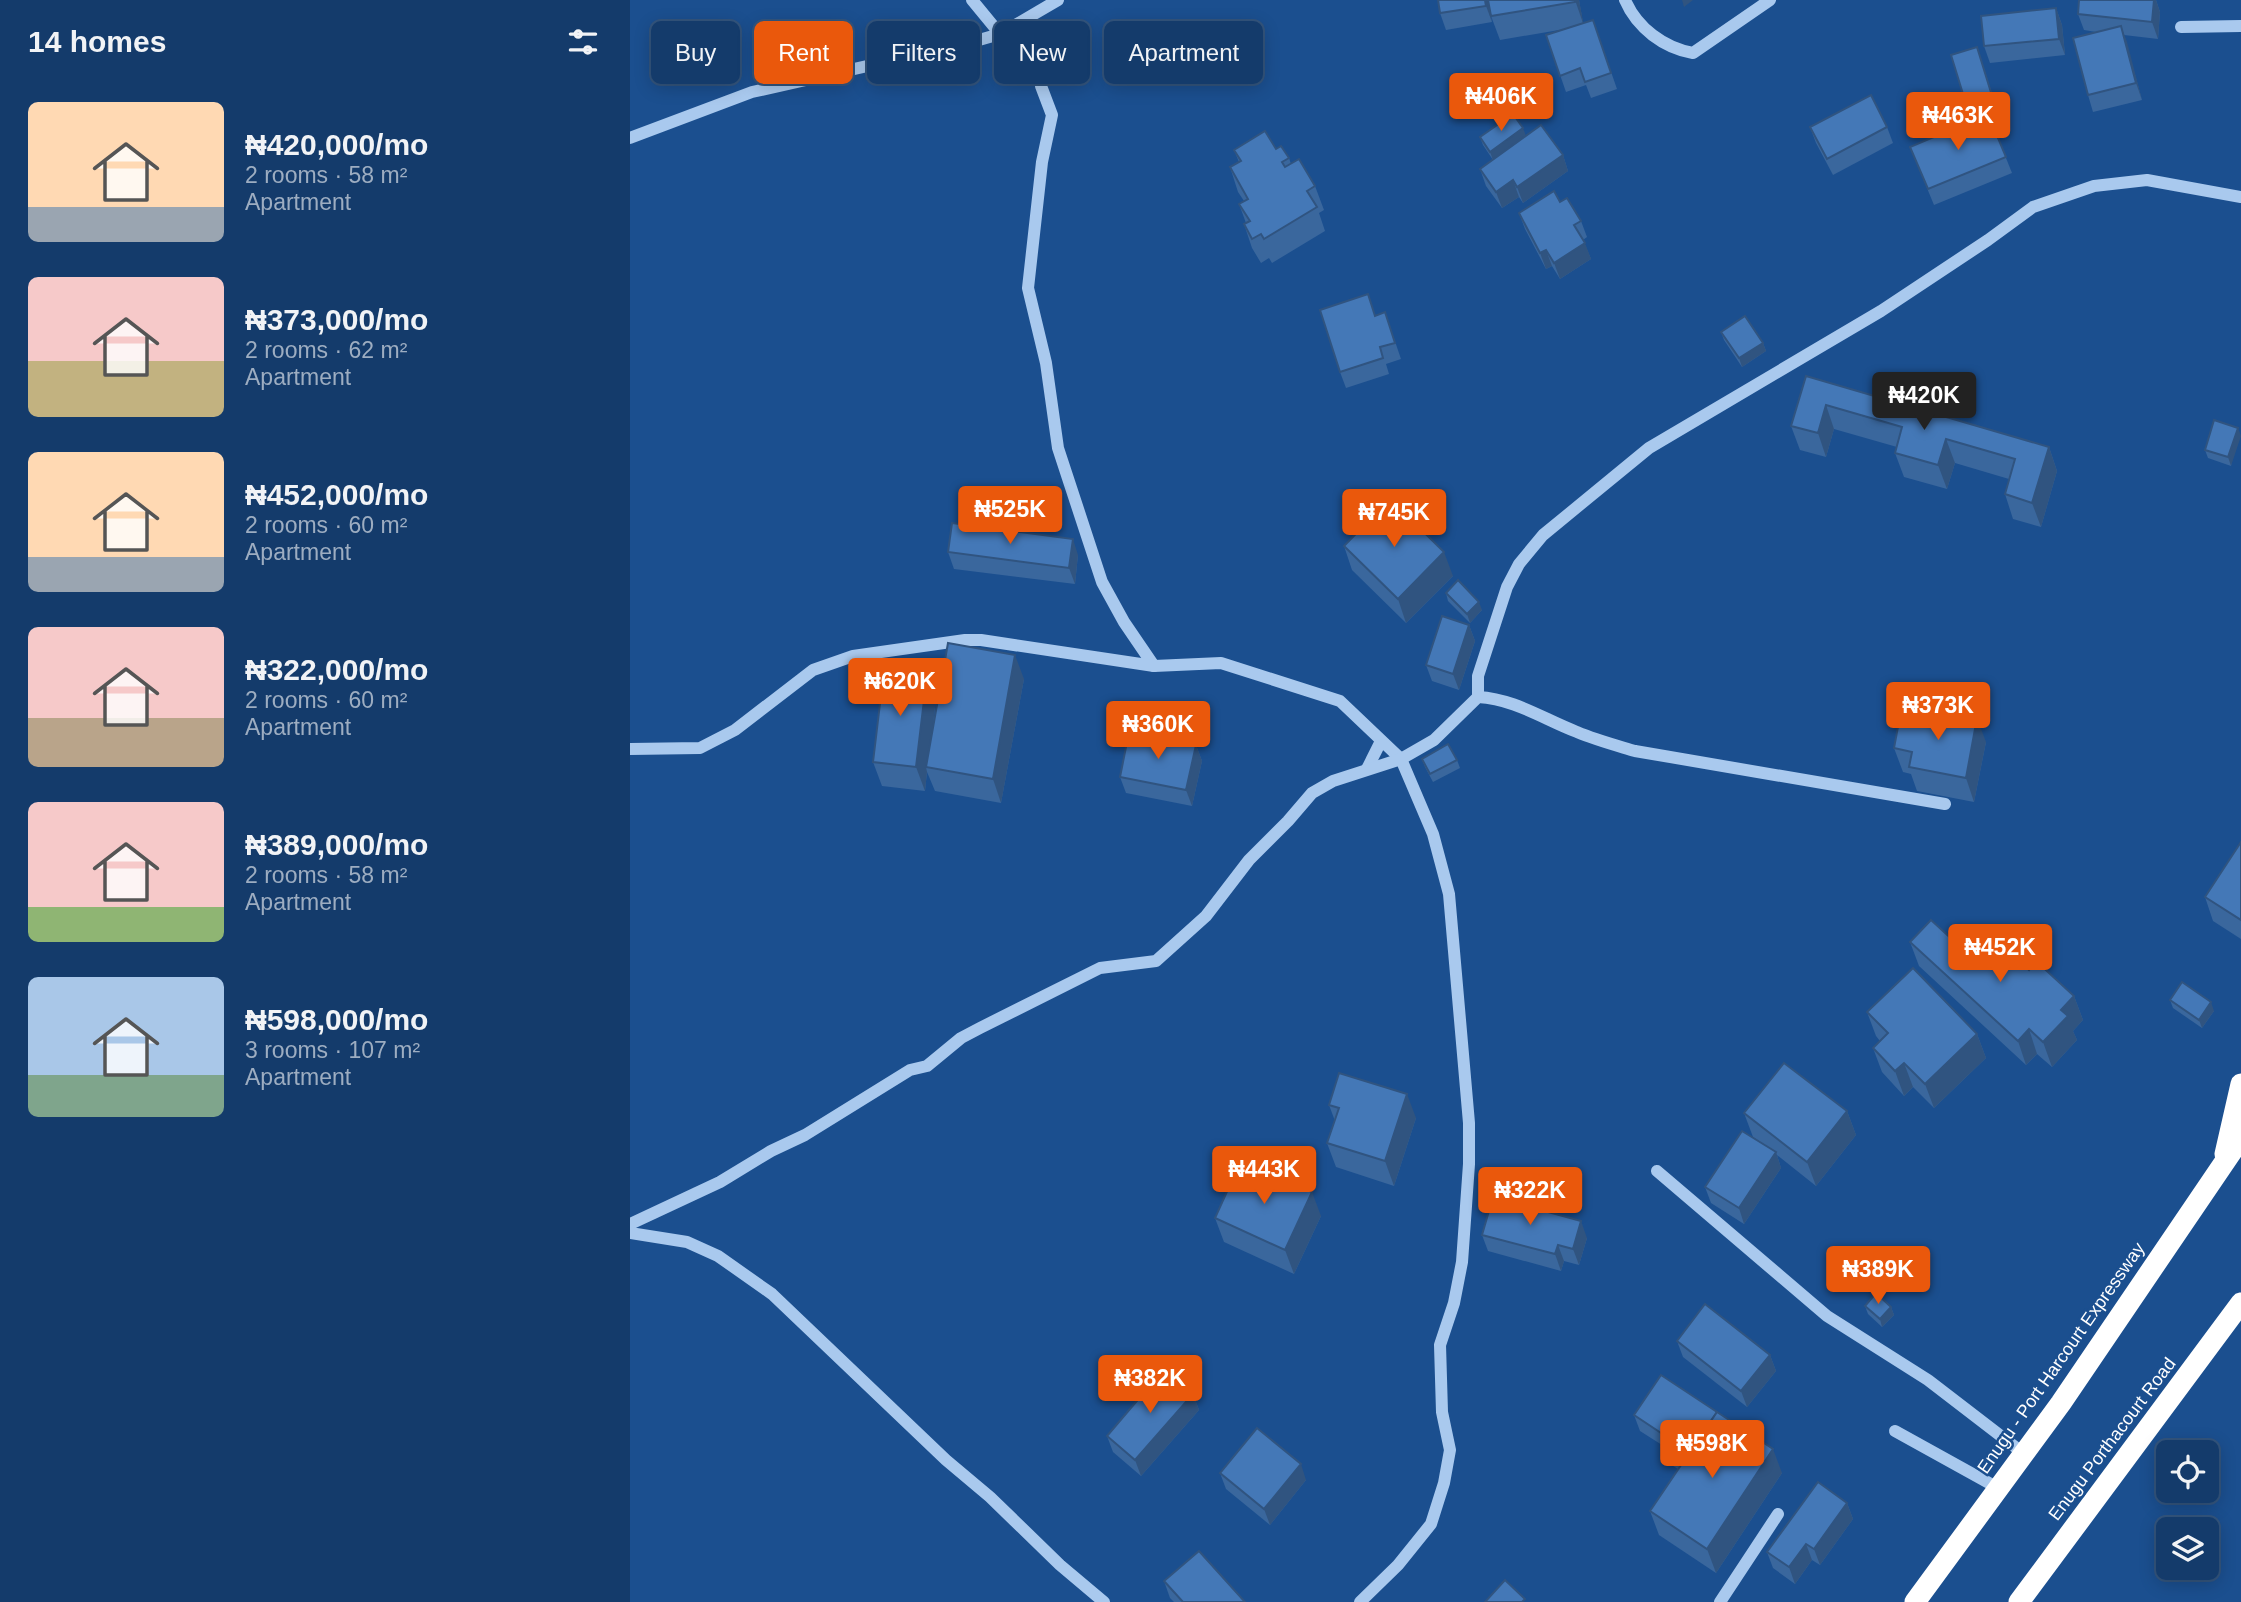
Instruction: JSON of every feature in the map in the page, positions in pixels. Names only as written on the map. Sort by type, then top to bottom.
[{"type":"highway","points":[[2224,1161],[2241,1084]]},
{"type":"highway","name":"Enugu - Port Harcourt Expressway","points":[[1915,1602],[2068,1391],[2241,1138]]},
{"type":"highway","name":"Enugu Porthacourt Road","points":[[2019,1602],[2241,1303]]},
{"type":"street","points":[[972,0],[994,27]]},
{"type":"street","points":[[1022,21],[1058,0]]},
{"type":"street","points":[[1625,0],[1630,11],[1654,37],[1676,50],[1693,54],[1770,0]]},
{"type":"street","points":[[2181,27],[2241,26]]},
{"type":"street","points":[[630,138],[752,92],[994,36]]},
{"type":"street","points":[[1041,84],[1052,115],[1042,162],[1028,288],[1046,363],[1058,448],[1102,582],[1124,622],[1154,666]]},
{"type":"street","points":[[630,1224],[720,1182],[771,1151],[805,1135],[910,1070],[927,1066],[961,1038],[1100,968],[1156,961],[1206,916],[1249,860],[1288,821],[1311,793],[1333,780],[1401,759],[1434,740],[1478,697],[1478,676],[1507,587],[1519,564],[1543,535],[1649,448],[1881,312],[2033,207],[2094,186],[2147,180],[2241,197]]},
{"type":"street","points":[[630,749],[700,748],[735,730],[813,670],[853,656],[981,640],[1154,666],[1220,663],[1340,701],[1401,759],[1433,834],[1449,894],[1469,1123],[1469,1164],[1462,1262],[1454,1303],[1440,1345],[1442,1412],[1450,1450],[1444,1483],[1431,1524],[1398,1565],[1360,1602]]},
{"type":"street","points":[[1478,697],[1498,698],[1515,703],[1586,736],[1635,751],[1945,804]]},
{"type":"street","points":[[1367,769],[1381,741]]},
{"type":"street","points":[[1657,1171],[1827,1315],[1928,1380],[2023,1453]]},
{"type":"street","points":[[630,1233],[676,1238],[687,1242],[718,1256],[772,1294],[946,1460],[1104,1602]]},
{"type":"street","points":[[1895,1431],[1998,1488]]},
{"type":"street","points":[[1720,1602],[1778,1514]]},
{"type":"building","points":[[1438,0],[1485,0],[1486,6],[1440,13]]},
{"type":"building","points":[[1488,0],[1575,0],[1575,2],[1491,16]]},
{"type":"building","points":[[2079,0],[2154,0],[2152,22],[2078,14]]},
{"type":"building","points":[[2056,8],[2059,39],[1984,46],[1981,16]]},
{"type":"building","points":[[1593,20],[1611,73],[1585,82],[1580,68],[1560,76],[1546,35]]},
{"type":"building","points":[[2121,26],[2136,83],[2088,95],[2073,38]]},
{"type":"building","points":[[1977,47],[1993,99],[1967,107],[1951,55]]},
{"type":"building","points":[[1871,95],[1887,127],[1827,159],[1810,127]]},
{"type":"building","points":[[1513,114],[1523,128],[1490,152],[1480,137]]},
{"type":"building","points":[[1988,114],[2006,157],[1928,189],[1910,147]]},
{"type":"building","points":[[1541,125],[1563,155],[1517,187],[1513,180],[1496,192],[1480,169]]},
{"type":"building","points":[[1265,131],[1276,149],[1281,146],[1289,158],[1282,162],[1285,167],[1299,159],[1315,186],[1307,191],[1317,207],[1264,239],[1261,234],[1252,239],[1244,224],[1250,221],[1239,204],[1248,199],[1230,167],[1241,161],[1234,150]]},
{"type":"building","points":[[1554,191],[1560,202],[1567,198],[1581,221],[1574,225],[1585,243],[1554,263],[1546,250],[1540,253],[1519,213]]},
{"type":"building","points":[[1368,294],[1375,316],[1385,312],[1395,343],[1380,347],[1383,358],[1340,372],[1320,310]]},
{"type":"building","points":[[1745,316],[1763,343],[1739,358],[1721,332]]},
{"type":"building","points":[[1806,376],[2049,447],[2032,503],[2005,494],[2015,459],[1946,439],[1938,465],[1895,453],[1902,427],[1826,405],[1818,433],[1791,426]]},
{"type":"building","points":[[2214,420],[2238,428],[2228,457],[2205,450]]},
{"type":"building","points":[[1390,499],[1444,552],[1398,599],[1344,546]]},
{"type":"building","points":[[952,523],[1073,539],[1069,568],[948,552]]},
{"type":"building","points":[[1458,580],[1479,602],[1467,614],[1446,593]]},
{"type":"building","points":[[1442,616],[1469,625],[1453,674],[1426,665]]},
{"type":"building","points":[[948,643],[1015,655],[993,779],[926,767]]},
{"type":"building","points":[[884,670],[927,675],[916,767],[873,762]]},
{"type":"building","points":[[1927,709],[1977,718],[1966,778],[1909,767],[1912,752],[1894,748],[1900,716],[1925,720]]},
{"type":"building","points":[[1129,732],[1196,745],[1186,790],[1120,777]]},
{"type":"building","points":[[1448,744],[1457,760],[1430,774],[1422,759]]},
{"type":"building","points":[[2241,842],[2241,920],[2205,897]]},
{"type":"building","points":[[1931,920],[1979,964],[1998,942],[2029,970],[2036,961],[2074,996],[2061,1010],[2068,1016],[2043,1042],[2029,1029],[2018,1041],[1910,942]]},
{"type":"building","points":[[1913,968],[1977,1034],[1925,1084],[1904,1063],[1895,1071],[1873,1048],[1888,1033],[1867,1012]]},
{"type":"building","points":[[2182,982],[2211,1002],[2199,1020],[2170,1000]]},
{"type":"building","points":[[1784,1063],[1847,1111],[1807,1162],[1744,1113]]},
{"type":"building","points":[[1339,1073],[1407,1094],[1385,1161],[1327,1143],[1339,1108],[1329,1105]]},
{"type":"building","points":[[1742,1131],[1776,1152],[1739,1208],[1705,1187]]},
{"type":"building","points":[[1251,1164],[1312,1192],[1285,1250],[1215,1218],[1234,1176],[1244,1180]]},
{"type":"building","points":[[1493,1197],[1581,1221],[1573,1249],[1558,1245],[1555,1254],[1482,1235]]},
{"type":"building","points":[[1876,1293],[1891,1307],[1880,1319],[1865,1306]]},
{"type":"building","points":[[1705,1304],[1770,1355],[1741,1391],[1677,1341]]},
{"type":"building","points":[[1164,1369],[1193,1394],[1135,1460],[1107,1436]]},
{"type":"building","points":[[1661,1375],[1717,1412],[1684,1461],[1661,1446],[1667,1437],[1634,1415]]},
{"type":"building","points":[[1717,1412],[1773,1449],[1707,1549],[1650,1511]]},
{"type":"building","points":[[1257,1428],[1301,1464],[1264,1509],[1220,1473]]},
{"type":"building","points":[[1818,1482],[1847,1503],[1814,1549],[1806,1544],[1789,1567],[1767,1552]]},
{"type":"building","points":[[1199,1551],[1245,1602],[1183,1602],[1164,1581]]},
{"type":"building","points":[[1505,1580],[1525,1599],[1522,1602],[1485,1602]]}]
